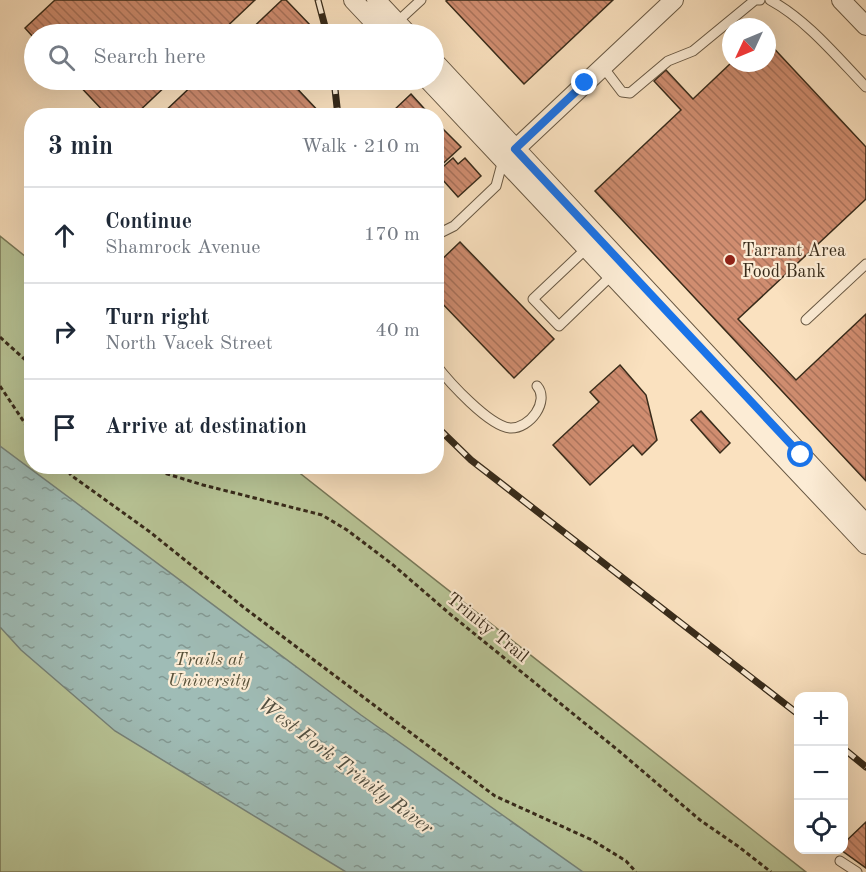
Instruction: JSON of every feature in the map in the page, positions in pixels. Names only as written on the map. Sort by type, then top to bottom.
[{"type":"street","points":[[353,0],[385,24]]},
{"type":"street","points":[[376,0],[390,24]]},
{"type":"street","points":[[509,154],[674,0]]},
{"type":"street","points":[[841,0],[866,27]]},
{"type":"street","points":[[444,73],[509,154],[592,243],[866,524]]},
{"type":"street","points":[[439,90],[509,154]]},
{"type":"street","points":[[618,270],[866,545]]},
{"type":"lane","points":[[400,24],[421,0]]},
{"type":"lane","points":[[603,67],[622,92],[630,93],[668,61],[693,51],[755,0],[760,0]]},
{"type":"lane","points":[[770,0],[784,8],[823,43],[866,87]]},
{"type":"lane","points":[[444,231],[454,226],[496,186],[509,154]]},
{"type":"lane","points":[[592,243],[534,299],[559,326],[618,270]]},
{"type":"lane","points":[[806,320],[866,264]]},
{"type":"lane","points":[[444,375],[474,405],[501,425],[510,428],[528,421],[541,404],[542,395],[537,386]]},
{"type":"lane","points":[[840,861],[857,872]]},
{"type":"path","points":[[0,337],[24,359]]},
{"type":"path","points":[[0,386],[24,422]]},
{"type":"path","points":[[70,474],[150,532],[242,606],[495,796],[592,840],[626,861],[636,872]]},
{"type":"path","name":"Trinity Trail","points":[[167,474],[322,515],[347,530],[392,564],[450,614],[610,743],[700,820],[771,872]]},
{"type":"green space","name":"Trails at University","points":[[0,236],[24,255],[24,474],[301,474],[806,872],[0,872]]},
{"type":"water","name":"West Fork Trinity River","points":[[0,446],[24,464],[24,474],[38,474],[361,715],[583,872],[346,872],[115,731],[21,650],[0,627]]},
{"type":"building","points":[[55,0],[255,0],[230,24],[29,24]]},
{"type":"building","points":[[282,0],[286,0],[309,24],[257,24]]},
{"type":"building","points":[[613,0],[524,84],[446,1]]},
{"type":"building","name":"Tarrant Area Food Bank","points":[[776,51],[866,147],[866,199],[738,319],[796,380],[866,314],[866,481],[595,191],[681,110],[654,81],[666,70],[693,99],[722,72],[776,72]]},
{"type":"building","points":[[83,90],[161,90],[142,108],[100,108]]},
{"type":"building","points":[[187,90],[298,90],[315,108],[168,108]]},
{"type":"building","points":[[411,94],[424,108],[396,108]]},
{"type":"building","points":[[444,130],[461,147],[444,163]]},
{"type":"building","points":[[453,158],[458,164],[465,158],[481,176],[458,197],[444,181],[444,166]]},
{"type":"building","points":[[460,242],[554,339],[514,378],[444,305],[444,257]]},
{"type":"building","points":[[620,365],[646,395],[657,440],[642,455],[633,445],[590,485],[553,445],[599,402],[590,392]]},
{"type":"building","points":[[701,411],[730,443],[720,453],[691,420]]},
{"type":"building","points":[[866,822],[866,868],[847,854],[848,839]]},
{"type":"railway","points":[[318,0],[324,24]]},
{"type":"railway","points":[[335,90],[337,108]]},
{"type":"railway","points":[[444,434],[471,460],[794,711]]},
{"type":"railway","points":[[848,752],[866,767]]},
{"type":"place","name":"Tarrant Area Food Bank","points":[[730,260]]},
{"type":"route","points":[[585,83],[515,149],[801,455]]}]
